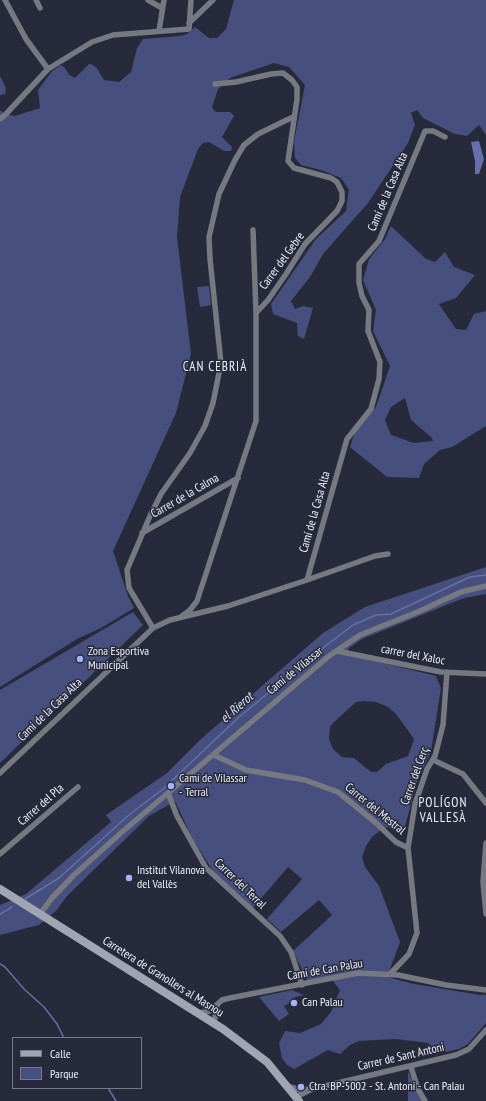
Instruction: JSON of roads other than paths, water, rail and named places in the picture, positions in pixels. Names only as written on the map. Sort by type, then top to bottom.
[{"type":"main road","name":"Carretera de Granollers al Masnou","points":[[0,889],[214,1023],[261,1056],[287,1086],[300,1095]]},
{"type":"street","points":[[5,0],[26,39],[48,69]]},
{"type":"street","points":[[36,0],[40,8]]},
{"type":"street","points":[[148,0],[162,8]]},
{"type":"street","points":[[159,31],[164,0]]},
{"type":"street","points":[[189,26],[191,0]]},
{"type":"street","points":[[0,119],[5,116],[48,69],[81,48],[113,35],[159,31],[189,26],[213,0]]},
{"type":"street","name":"Carrer del Gebre","points":[[215,84],[236,82],[283,73],[292,80],[296,87],[297,99],[293,117],[288,161],[294,168],[331,178],[338,182],[342,192],[342,201],[337,211],[305,244],[268,300],[256,312]]},
{"type":"street","points":[[153,628],[129,588],[127,570],[161,494],[194,446],[205,426],[213,403],[221,363],[209,237],[219,194],[244,145],[258,134],[293,117]]},
{"type":"street","name":"Camí de la Casa Alta","points":[[0,773],[153,628],[180,618],[228,606],[307,580],[347,440],[350,434],[371,409],[379,379],[380,362],[368,331],[369,310],[362,296],[359,282],[359,264],[379,241],[426,131],[433,130],[445,136]]},
{"type":"street","name":"Carrer del Gebre","points":[[180,618],[190,610],[197,601],[256,421],[256,312],[253,230]]},
{"type":"street","name":"Carrer de la Calma","points":[[142,534],[238,478]]},
{"type":"street","points":[[307,580],[375,556],[388,554]]},
{"type":"street","name":"Camí de Vilassar","points":[[40,914],[52,898],[74,875],[263,711],[337,651],[360,635],[420,611],[461,592],[486,586]]},
{"type":"street","name":"carrer del Xaloc","points":[[337,651],[447,672],[486,674]]},
{"type":"street","name":"Carrer del Cerç","points":[[390,974],[409,954],[417,934],[408,848],[415,804],[427,769],[433,760],[443,725],[447,672]]},
{"type":"street","name":"Carrer del Mestral","points":[[214,755],[246,770],[305,780],[338,792],[370,818],[396,842],[408,848]]},
{"type":"street","points":[[433,760],[463,774],[486,803]]},
{"type":"street","name":"Carrer del Pla","points":[[0,854],[78,787]]},
{"type":"street","name":"Carrer del Terral","points":[[168,793],[177,816],[206,868],[280,936],[291,952],[302,985]]},
{"type":"street","points":[[486,843],[483,882],[486,914]]},
{"type":"street","name":"Camí de Can Palau","points":[[199,1013],[210,1011],[222,1000],[358,973],[390,974],[446,985],[486,990]]},
{"type":"street","points":[[214,1023],[217,1005]]},
{"type":"street","name":"Carrer de Sant Antoni","points":[[300,1095],[312,1089],[411,1067],[456,1055],[469,1049],[486,1030]]},
{"type":"street","points":[[411,1067],[418,1089],[425,1101]]},
{"type":"street","points":[[300,1095],[304,1101]]},
{"type":"waterway","name":"el Rierot","points":[[25,899],[59,878],[130,814],[163,789],[238,718],[353,625],[376,615],[391,614],[470,577],[486,575]]},
{"type":"waterway","name":"el Rierot","points":[[0,914],[12,907]]},
{"type":"waterway","points":[[0,964],[5,967],[24,989],[44,1007],[57,1024],[64,1037]]},
{"type":"waterway","points":[[109,1089],[116,1101]]},
{"type":"place","name":"Zona Esportiva Municipal","points":[[80,659]]},
{"type":"place","name":"Camí de Vilassar - Terral","points":[[171,786]]},
{"type":"place","name":"Institut Vilanova del Vallès","points":[[129,878]]},
{"type":"place","name":"Can Palau","points":[[294,1003]]},
{"type":"place","name":"Ctra. BP-5002 - St. Antoni - Can Palau","points":[[301,1087]]},
{"type":"district","name":"CAN CEBRIÀ","points":[[215,367]]},
{"type":"district","name":"POLÍGON VALLESÀ","points":[[443,810]]}]
